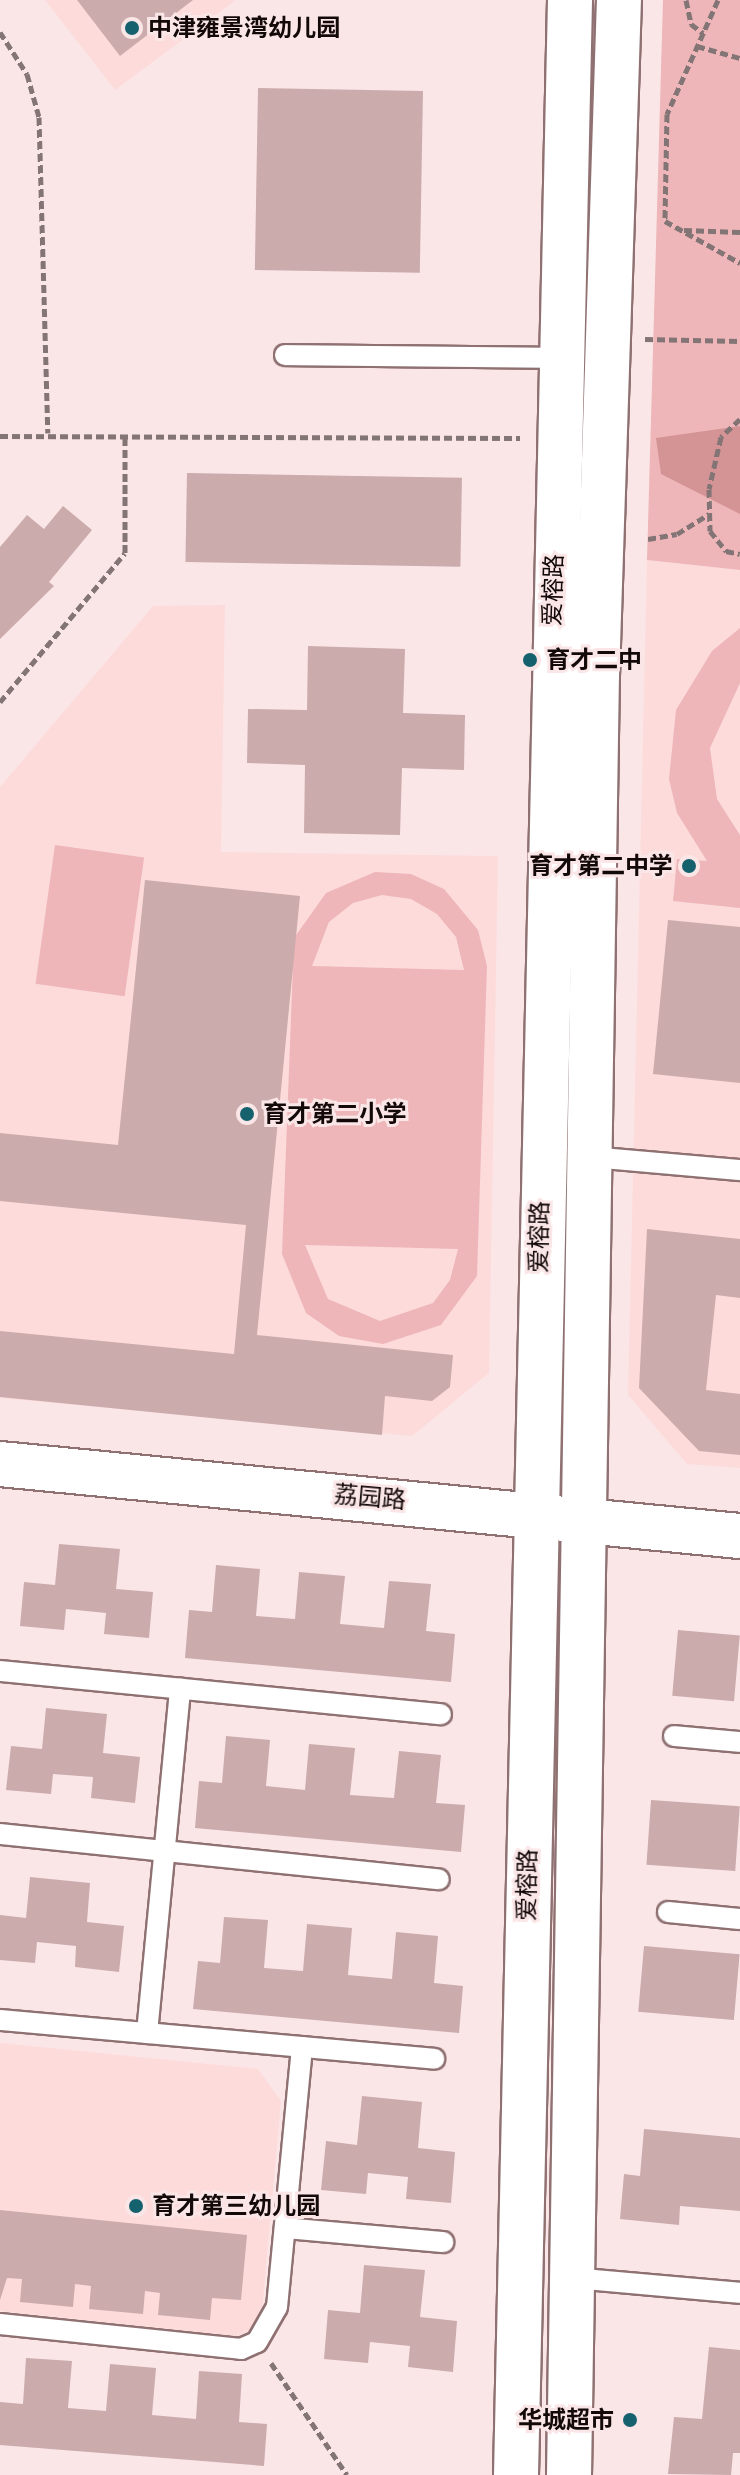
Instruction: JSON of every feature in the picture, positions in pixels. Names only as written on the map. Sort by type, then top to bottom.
[{"type":"street","name":"爱榕路","points":[[516,2475],[550,674],[570,0]]},
{"type":"street","name":"爱榕路","points":[[569,2475],[597,676],[619,0]]},
{"type":"street","points":[[550,674],[597,676]]},
{"type":"street","name":"荔园路","points":[[0,1464],[740,1536]]},
{"type":"lane","points":[[285,355],[560,358]]},
{"type":"lane","points":[[591,1157],[740,1170]]},
{"type":"lane","points":[[0,1671],[441,1714]]},
{"type":"lane","points":[[147,2033],[180,1689]]},
{"type":"lane","points":[[674,1736],[740,1742]]},
{"type":"lane","points":[[0,1834],[439,1879]]},
{"type":"lane","points":[[668,1912],[740,1919]]},
{"type":"lane","points":[[0,2020],[434,2059]]},
{"type":"lane","points":[[0,2324],[241,2349],[257,2342],[277,2307],[302,2047]]},
{"type":"lane","points":[[285,2228],[443,2242]]},
{"type":"lane","points":[[573,2278],[740,2293]]},
{"type":"path","points":[[686,0],[691,24],[703,33]]},
{"type":"path","points":[[718,0],[667,114],[665,221],[740,263]]},
{"type":"path","points":[[0,32],[27,74],[39,117],[48,433]]},
{"type":"path","points":[[697,46],[740,58]]},
{"type":"path","points":[[679,230],[740,232]]},
{"type":"path","points":[[636,339],[740,341]]},
{"type":"path","points":[[740,419],[721,437],[709,513],[710,531],[726,551],[740,554]]},
{"type":"path","points":[[0,436],[48,433],[520,438]]},
{"type":"path","points":[[0,702],[125,553],[125,434]]},
{"type":"path","points":[[648,539],[677,534],[709,513]]},
{"type":"path","points":[[257,2342],[347,2475]]},
{"type":"shaded area","name":"中津雍景湾幼儿园","points":[[45,0],[236,0],[115,90]]},
{"type":"shaded area","points":[[663,0],[740,0],[740,570],[647,560]]},
{"type":"shaded area","points":[[740,426],[740,514],[661,474],[656,438]]},
{"type":"shaded area","name":"育才第二中学","points":[[647,560],[740,570],[740,1468],[687,1464],[628,1395]]},
{"type":"shaded area","name":"育才第二小学","points":[[225,605],[221,852],[498,856],[489,1373],[412,1436],[0,1398],[0,787],[153,606]]},
{"type":"shaded area","points":[[740,628],[740,683],[710,748],[717,799],[740,835],[740,908],[673,901],[677,859],[707,861],[677,813],[669,779],[676,710],[712,651]]},
{"type":"shaded area","points":[[55,845],[144,858],[125,996],[36,984]]},
{"type":"shaded area","points":[[375,872],[411,874],[444,889],[478,930],[487,966],[477,1276],[441,1325],[383,1344],[339,1336],[306,1313],[282,1254],[294,938],[326,893]],"holes":[[[382,895],[411,899],[437,914],[456,937],[464,970],[312,966],[329,922],[353,903]],[[305,1245],[458,1249],[450,1280],[433,1303],[380,1321],[328,1299]]]},
{"type":"shaded area","name":"育才第三幼儿园","points":[[0,2043],[258,2069],[281,2101],[262,2312],[253,2329],[236,2336],[0,2311]]},
{"type":"building","points":[[77,0],[193,0],[120,56]]},
{"type":"building","points":[[258,88],[423,91],[420,273],[255,270]]},
{"type":"building","points":[[187,473],[462,478],[460,567],[185,562]]},
{"type":"building","points":[[63,506],[92,530],[49,582],[54,586],[0,639],[0,547],[27,515],[44,529]]},
{"type":"building","points":[[308,646],[405,649],[403,713],[465,715],[464,770],[402,768],[400,835],[304,833],[305,765],[247,763],[248,709],[307,710]]},
{"type":"building","points":[[145,880],[300,896],[257,1335],[453,1355],[450,1387],[432,1401],[385,1396],[382,1435],[0,1397],[0,1331],[234,1354],[246,1225],[0,1201],[0,1133],[118,1145]]},
{"type":"building","points":[[668,920],[740,927],[740,1083],[653,1074]]},
{"type":"building","points":[[647,1229],[740,1239],[740,1298],[716,1295],[706,1390],[740,1394],[740,1455],[699,1451],[639,1388]]},
{"type":"building","points":[[59,1544],[120,1549],[116,1589],[153,1592],[149,1638],[104,1634],[106,1613],[66,1609],[64,1630],[20,1626],[24,1582],[55,1585]]},
{"type":"building","points":[[216,1565],[260,1569],[256,1616],[295,1619],[299,1572],[345,1576],[340,1624],[384,1628],[389,1581],[431,1584],[426,1631],[455,1634],[451,1682],[185,1658],[189,1610],[212,1612]]},
{"type":"building","points":[[678,1630],[740,1635],[734,1701],[672,1696]]},
{"type":"building","points":[[46,1708],[107,1714],[103,1753],[140,1757],[135,1803],[91,1798],[93,1777],[53,1774],[51,1794],[6,1790],[11,1746],[42,1749]]},
{"type":"building","points":[[226,1736],[270,1740],[266,1786],[305,1790],[309,1744],[355,1748],[350,1795],[394,1798],[399,1751],[441,1755],[436,1803],[465,1805],[461,1852],[195,1828],[199,1781],[222,1783]]},
{"type":"building","points":[[651,1800],[740,1806],[735,1871],[646,1865]]},
{"type":"building","points":[[30,1877],[90,1883],[87,1922],[124,1926],[119,1972],[75,1967],[76,1946],[37,1942],[35,1963],[0,1960],[0,1915],[26,1918]]},
{"type":"building","points":[[224,1917],[268,1920],[264,1968],[303,1971],[307,1924],[352,1928],[348,1975],[392,1979],[396,1932],[438,1936],[434,1983],[463,1986],[459,2033],[193,2009],[198,1961],[220,1963]]},
{"type":"building","points":[[644,1946],[740,1954],[734,2020],[638,2012]]},
{"type":"building","points":[[362,2096],[422,2102],[418,2148],[455,2152],[451,2203],[406,2199],[408,2177],[368,2173],[366,2194],[321,2190],[326,2141],[357,2145]]},
{"type":"building","points":[[644,2129],[740,2138],[740,2211],[680,2206],[679,2225],[620,2219],[624,2174],[640,2176]]},
{"type":"building","points":[[0,2210],[247,2235],[241,2300],[212,2298],[210,2320],[158,2315],[160,2293],[145,2291],[143,2314],[89,2309],[91,2286],[75,2284],[73,2307],[20,2302],[22,2279],[7,2278],[0,2300]]},
{"type":"building","points":[[364,2265],[425,2270],[420,2317],[457,2321],[453,2372],[408,2367],[410,2346],[370,2342],[368,2363],[324,2359],[328,2310],[360,2313]]},
{"type":"building","points":[[709,2347],[740,2350],[740,2453],[733,2453],[731,2475],[668,2474],[674,2417],[702,2419]]},
{"type":"building","points":[[26,2358],[72,2361],[68,2408],[106,2411],[110,2364],[156,2368],[152,2415],[196,2419],[199,2371],[242,2374],[239,2422],[267,2424],[264,2466],[0,2445],[0,2402],[23,2404]]},
{"type":"place","name":"中津雍景湾幼儿园","points":[[132,28]]},
{"type":"place","name":"育才二中","points":[[530,660]]},
{"type":"place","name":"育才第二中学","points":[[689,866]]},
{"type":"place","name":"育才第二小学","points":[[247,1114]]},
{"type":"place","name":"育才第三幼儿园","points":[[136,2206]]},
{"type":"place","name":"华城超市","points":[[630,2420]]}]
